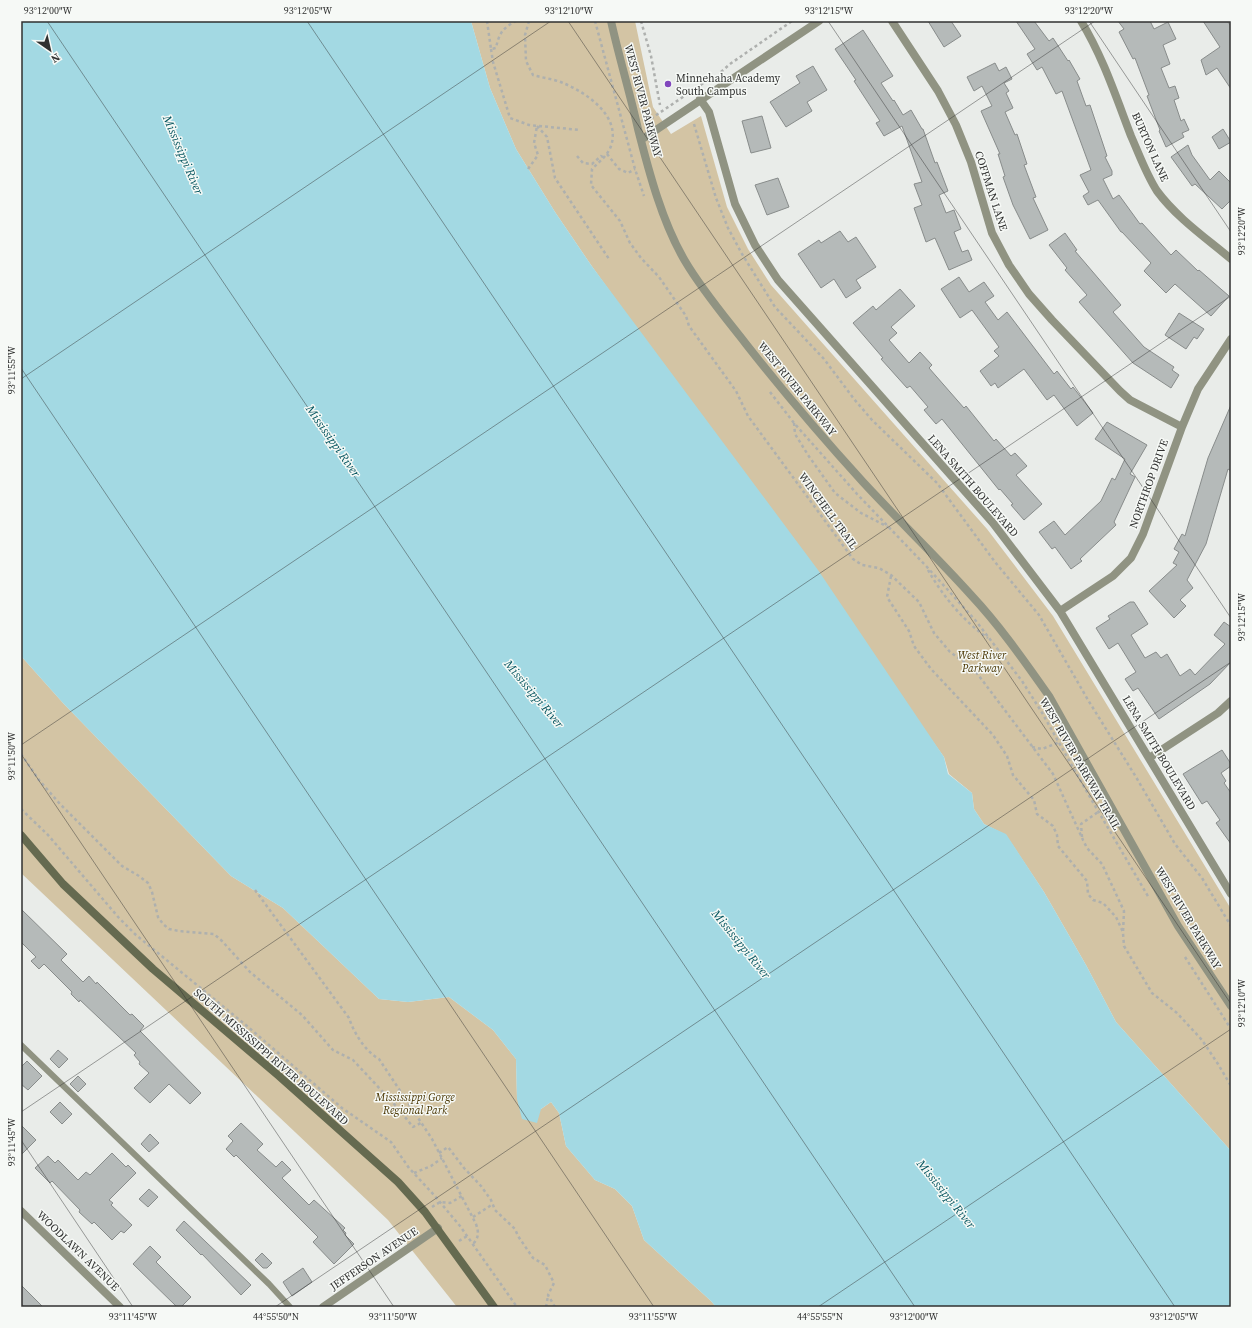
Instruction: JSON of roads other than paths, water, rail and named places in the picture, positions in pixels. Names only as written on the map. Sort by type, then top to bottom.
[{"type":"street","name":"WEST RIVER PARKWAY","points":[[612,21],[620,61],[641,140],[664,215],[685,260],[709,296],[778,385],[817,431],[885,505],[972,596],[1028,666],[1049,696],[1178,926],[1231,1006]]},
{"type":"street","points":[[641,140],[700,99],[819,21]]},
{"type":"street","name":"COFFMAN LANE","points":[[892,21],[938,91],[956,125],[971,162],[992,233],[1009,265],[1029,294],[1052,320],[1130,400],[1182,426]]},
{"type":"street","name":"BURTON LANE","points":[[1081,21],[1105,67],[1144,166],[1157,190],[1174,211],[1231,259]]},
{"type":"street","name":"LENA SMITH BOULEVARD","points":[[700,99],[709,112],[735,204],[756,245],[778,280],[993,524],[1060,611],[1231,894]]},
{"type":"street","name":"NORTHROP DRIVE","points":[[1060,611],[1113,576],[1131,558],[1143,534],[1182,426],[1198,389],[1231,339]]},
{"type":"street","points":[[1149,758],[1218,713],[1231,701]]},
{"type":"street","name":"SOUTH MISSISSIPPI RIVER BOULEVARD","points":[[21,835],[63,884],[153,969],[279,1076],[398,1182],[438,1228],[494,1307]]},
{"type":"street","name":"WOODLAWN AVENUE","points":[[21,1211],[120,1307]]},
{"type":"street","name":"JEFFERSON AVENUE","points":[[328,1306],[438,1228]]},
{"type":"lane","points":[[21,1044],[269,1284],[290,1307]]},
{"type":"water","name":"Mississippi River","points":[[21,21],[471,21],[490,88],[516,149],[555,212],[591,265],[818,570],[944,757],[948,774],[972,793],[974,809],[984,824],[1006,834],[1044,892],[1086,965],[1116,1022],[1231,1151],[1231,1307],[716,1307],[644,1240],[632,1206],[615,1189],[595,1180],[566,1146],[559,1113],[551,1102],[541,1109],[537,1123],[522,1119],[517,1099],[516,1059],[493,1030],[449,997],[408,1002],[379,999],[283,908],[231,876],[63,703],[21,656]]},
{"type":"place","name":"Minnehaha Academy South Campus","points":[[668,84]]},
{"type":"park label","name":"West River Parkway","points":[[982,661]]},
{"type":"park label","name":"Mississippi Gorge Regional Park","points":[[415,1103]]}]
